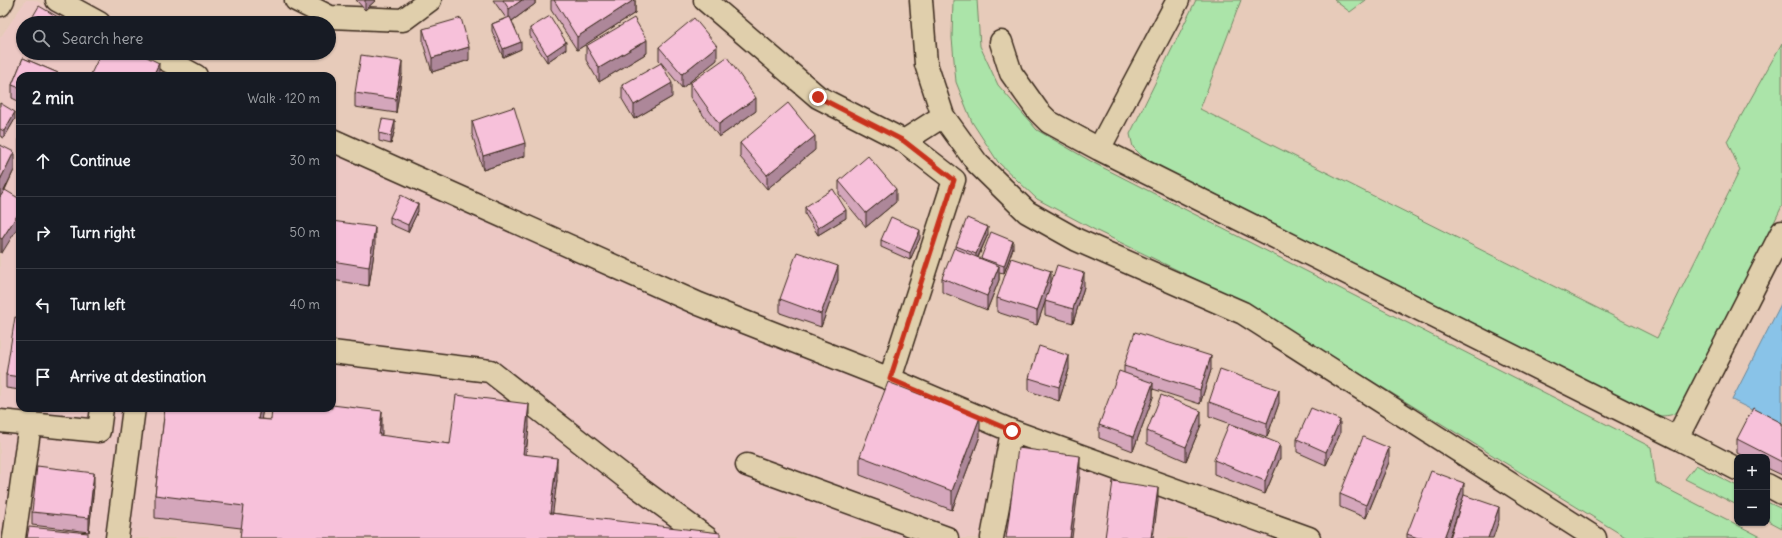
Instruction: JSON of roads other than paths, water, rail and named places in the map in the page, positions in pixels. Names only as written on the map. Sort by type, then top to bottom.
[{"type":"street","points":[[0,5],[3,0]]},
{"type":"street","points":[[57,0],[86,16]]},
{"type":"street","points":[[296,0],[328,16]]},
{"type":"street","points":[[336,17],[403,20],[430,0]]},
{"type":"street","points":[[705,0],[818,97],[904,141],[954,180],[890,379]]},
{"type":"street","points":[[921,0],[926,64],[943,116],[977,164],[1027,212],[1077,240],[1243,313],[1595,538]]},
{"type":"street","points":[[1099,149],[1178,0]]},
{"type":"street","points":[[1001,42],[1011,73],[1038,111],[1050,122],[1099,149],[1734,467]]},
{"type":"street","points":[[167,60],[189,72]]},
{"type":"street","points":[[904,141],[943,116]]},
{"type":"street","points":[[336,142],[699,304],[890,379],[1012,431],[1309,538]]},
{"type":"street","points":[[1677,438],[1782,232]]},
{"type":"street","points":[[336,352],[490,371],[639,488],[707,538]]},
{"type":"street","points":[[0,421],[99,431],[101,412]]},
{"type":"street","points":[[117,538],[133,412]]},
{"type":"street","points":[[14,538],[30,424]]},
{"type":"street","points":[[992,538],[1012,431]]},
{"type":"street","points":[[747,465],[947,538]]},
{"type":"street","points":[[1770,487],[1782,493]]},
{"type":"water","points":[[1782,302],[1782,425],[1732,400]]}]
